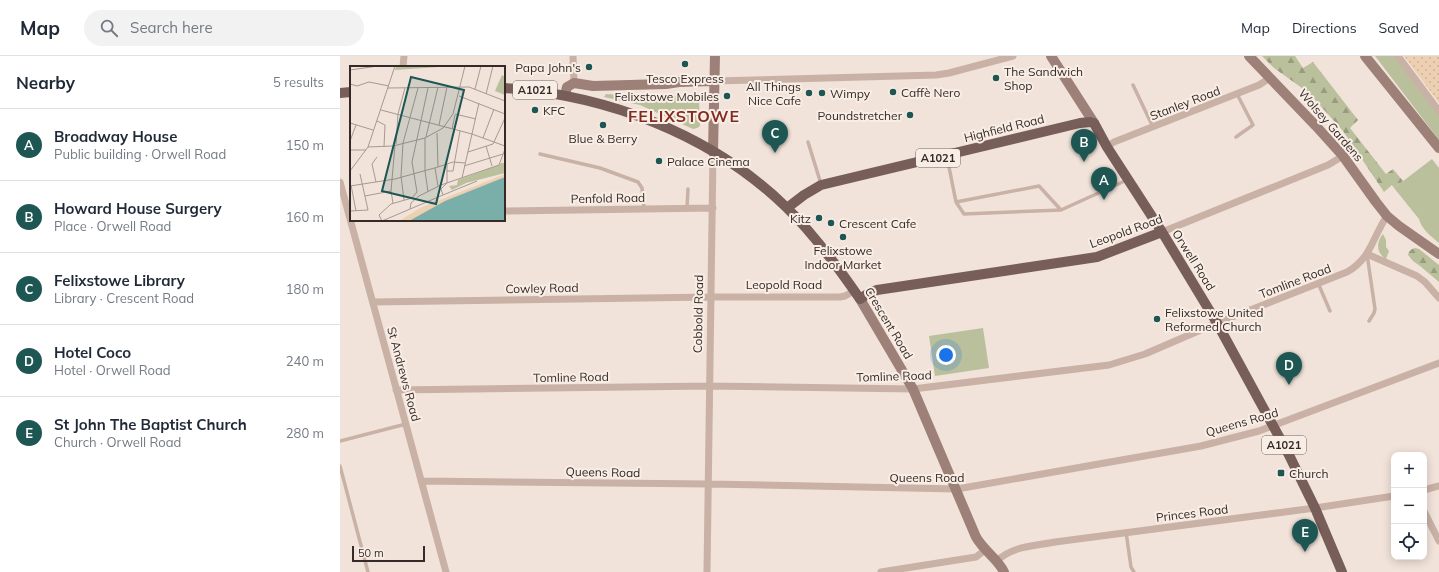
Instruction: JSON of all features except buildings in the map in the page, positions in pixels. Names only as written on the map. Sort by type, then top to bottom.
[{"type":"main road","name":"A1021","points":[[505,88],[533,90],[565,95],[641,117],[668,128],[713,152]]},
{"type":"main road","name":"Highfield Road","points":[[787,208],[801,197],[821,185],[1080,123],[1090,122],[1094,124]]},
{"type":"main road","name":"Orwell Road","points":[[1094,124],[1217,323],[1274,426],[1315,508],[1342,572]]},
{"type":"main road","name":"Crescent Road","points":[[713,152],[754,180],[787,208],[834,262],[857,295]]},
{"type":"main road","name":"Leopold Road","points":[[857,295],[877,290],[1097,257],[1162,232]]},
{"type":"street","points":[[403,66],[404,56]]},
{"type":"street","points":[[573,56],[574,83]]},
{"type":"street","name":"Cobbold Road","points":[[707,572],[715,56]]},
{"type":"street","points":[[565,95],[567,87],[574,83],[593,86],[666,84],[679,82],[936,75],[1013,56]]},
{"type":"street","name":"Orwell Road","points":[[1051,56],[1094,124]]},
{"type":"street","name":"Wolsey Gardens","points":[[1248,56],[1302,110],[1343,156],[1387,216],[1439,254]]},
{"type":"street","points":[[1365,56],[1439,148]]},
{"type":"street","points":[[1398,56],[1439,111]]},
{"type":"street","name":"Stanley Road","points":[[1107,147],[1114,142],[1262,84],[1270,78]]},
{"type":"street","name":"Leopold Road","points":[[1162,232],[1328,165],[1343,156]]},
{"type":"street","name":"St Andrews Road","points":[[340,182],[350,215]]},
{"type":"street","name":"Penfold Road","points":[[505,211],[713,208]]},
{"type":"street","points":[[1387,216],[1379,227],[1367,254],[1417,276],[1425,282],[1439,298]]},
{"type":"street","name":"St Andrews Road","points":[[352,221],[372,302],[446,572]]},
{"type":"street","name":"Tomline Road","points":[[396,390],[710,386],[913,388],[1109,365],[1144,354],[1217,323],[1351,270],[1361,262],[1367,254]]},
{"type":"street","name":"Leopold Road","points":[[711,297],[840,297],[857,295]]},
{"type":"street","name":"Crescent Road","points":[[857,295],[913,388],[976,537],[985,550],[997,561],[1004,572]]},
{"type":"street","name":"Cowley Road","points":[[372,302],[711,297]]},
{"type":"street","name":"Queens Road","points":[[421,481],[708,484],[956,490],[1200,446],[1274,426],[1439,363]]},
{"type":"street","points":[[1427,489],[1439,486]]},
{"type":"street","name":"Princes Road","points":[[997,561],[1004,555],[1018,549],[1055,542],[1315,508],[1391,496]]},
{"type":"street","points":[[1427,517],[1439,541]]},
{"type":"street","points":[[881,572],[976,557],[985,550]]},
{"type":"lane","points":[[1133,85],[1153,127]]},
{"type":"lane","points":[[1236,137],[1253,125],[1237,94]]},
{"type":"lane","points":[[808,142],[821,185]]},
{"type":"lane","points":[[540,154],[600,168],[638,182],[642,188],[644,208]]},
{"type":"lane","points":[[947,156],[956,202],[964,214],[1061,210],[1128,179]]},
{"type":"lane","points":[[956,202],[1039,186],[1061,210]]},
{"type":"lane","points":[[687,208],[688,189]]},
{"type":"lane","points":[[1367,254],[1375,309],[1369,321]]},
{"type":"lane","points":[[1318,283],[1330,310]]},
{"type":"lane","points":[[340,441],[406,424]]},
{"type":"lane","points":[[340,466],[368,572]]},
{"type":"lane","points":[[1126,532],[1131,567],[1134,572]]},
{"type":"green space","points":[[1262,56],[1295,56],[1303,68],[1313,62],[1358,120],[1350,128],[1386,174],[1393,169],[1403,181],[1394,188],[1392,185],[1384,192],[1343,131],[1309,93],[1274,68]]},
{"type":"green space","points":[[1375,56],[1396,56],[1439,114],[1439,140]]},
{"type":"green space","points":[[606,94],[696,96],[699,100],[700,126],[693,129],[640,105],[604,97]]},
{"type":"green space","points":[[1432,159],[1439,168],[1439,243],[1425,230],[1419,219],[1394,188]]},
{"type":"green space","points":[[1383,234],[1386,240],[1386,247],[1389,251],[1386,259],[1380,254],[1378,247],[1379,240]]},
{"type":"green space","points":[[1415,248],[1419,249],[1439,265],[1439,282],[1413,261],[1408,255],[1410,250]]},
{"type":"green space","points":[[983,328],[989,368],[935,376],[929,336]]},
{"type":"sand","points":[[1404,56],[1439,56],[1439,103]]},
{"type":"place","name":"Tesco Express","points":[[685,64]]},
{"type":"place","name":"Papa John's","points":[[589,67]]},
{"type":"place","name":"The Sandwich Shop","points":[[996,78]]},
{"type":"place","name":"Caffè Nero","points":[[893,92]]},
{"type":"place","name":"All Things Nice Cafe","points":[[809,93]]},
{"type":"place","name":"Wimpy","points":[[822,93]]},
{"type":"place","name":"Felixstowe Mobiles","points":[[727,96]]},
{"type":"place","name":"KFC","points":[[535,110]]},
{"type":"place","name":"Poundstretcher","points":[[910,115]]},
{"type":"place","name":"Blue & Berry","points":[[603,125]]},
{"type":"place","name":"Felixstowe Library","points":[[775,153]]},
{"type":"place","name":"Palace Cinema","points":[[659,161]]},
{"type":"place","name":"Howard House Surgery","points":[[1084,162]]},
{"type":"place","name":"Broadway House","points":[[1104,200]]},
{"type":"place","name":"Kitz","points":[[819,218]]},
{"type":"place","name":"Crescent Cafe","points":[[831,223]]},
{"type":"place","name":"Felixstowe Indoor Market","points":[[843,237]]},
{"type":"place","name":"Felixstowe United Reformed Church","points":[[1157,319]]},
{"type":"place","name":"Hotel Coco","points":[[1289,385]]},
{"type":"place","name":"Church","points":[[1281,473]]},
{"type":"place","name":"St John The Baptist Church","points":[[1305,552]]},
{"type":"district","name":"FELIXSTOWE","points":[[684,116]]}]
